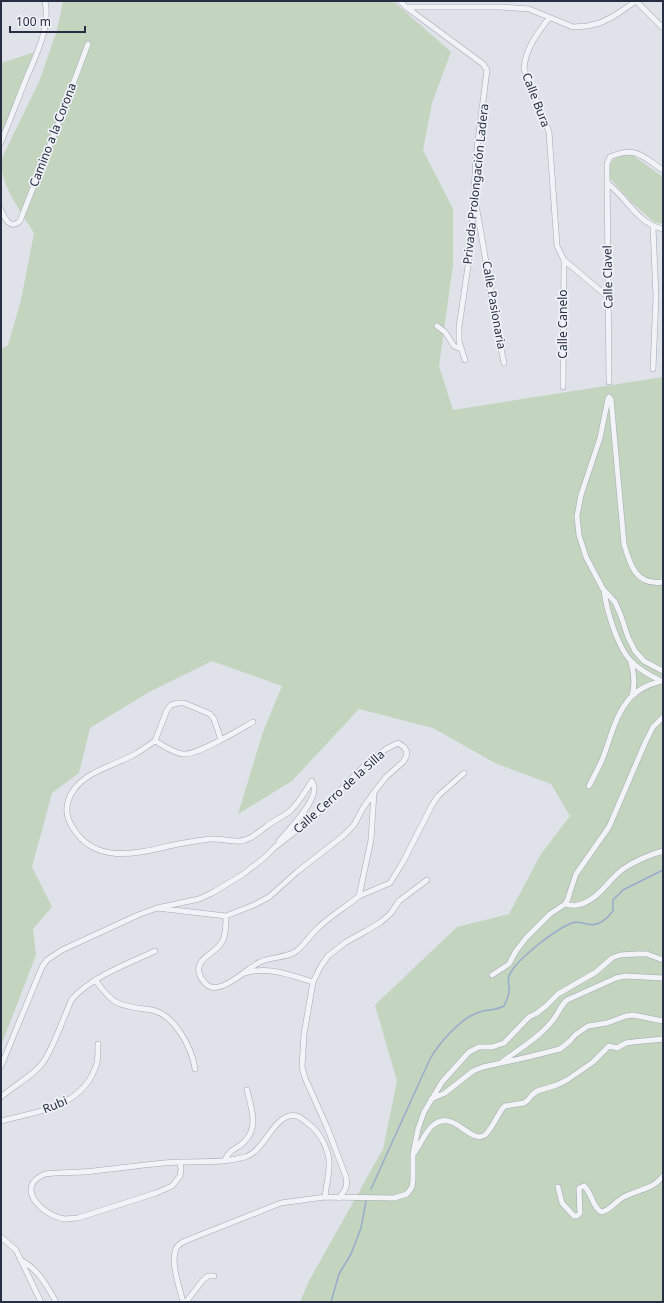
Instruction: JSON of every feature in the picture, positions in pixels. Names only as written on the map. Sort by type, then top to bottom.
[{"type":"street","points":[[1,142],[39,47],[47,14],[45,1]]},
{"type":"street","name":"Privada Prolongación Ladera","points":[[400,1],[483,64],[487,70],[476,156],[475,199],[471,246],[459,327],[461,349],[465,360]]},
{"type":"street","points":[[406,7],[529,9],[573,27],[600,23],[614,16],[636,1],[663,28]]},
{"type":"street","name":"Calle Bura","points":[[549,18],[529,46],[524,60],[524,69],[548,132],[557,246],[564,260]]},
{"type":"street","name":"Camino a la Corona","points":[[1,210],[5,219],[12,225],[20,221],[88,44]]},
{"type":"street","name":"Calle Clavel","points":[[609,382],[607,164],[610,156],[630,151],[637,152],[663,170]]},
{"type":"street","points":[[607,183],[615,189],[641,218],[653,227],[663,229]]},
{"type":"street","name":"Calle Pasionaria","points":[[475,199],[491,300],[504,363]]},
{"type":"street","points":[[653,227],[656,297],[653,369]]},
{"type":"street","points":[[564,260],[608,296]]},
{"type":"street","name":"Calle Canelo","points":[[563,387],[564,260]]},
{"type":"street","points":[[437,326],[445,332],[454,346],[461,349]]},
{"type":"street","points":[[663,582],[646,581],[640,578],[630,563],[624,544],[611,399],[609,397],[600,438],[581,495],[577,516],[578,535],[586,557],[603,589],[615,602],[635,651],[644,661],[663,670]]},
{"type":"street","points":[[603,589],[605,605],[619,640],[632,663],[634,673],[632,696]]},
{"type":"street","points":[[611,620],[621,616]]},
{"type":"street","points":[[619,640],[628,637]]},
{"type":"street","points":[[632,663],[646,674],[662,681]]},
{"type":"street","points":[[589,786],[603,758],[622,708],[632,696],[648,685],[662,681]]},
{"type":"street","points":[[221,740],[214,719],[210,714],[184,703],[172,705],[167,710],[155,741],[137,753],[84,778],[73,790],[68,801],[67,814],[69,822],[76,833],[88,845],[104,852],[118,854],[135,853],[213,839],[234,842],[243,841],[290,811],[312,781],[314,790],[310,802],[303,813],[275,847]]},
{"type":"street","points":[[492,975],[509,964],[516,951],[526,938],[550,914],[565,904],[576,874],[609,827],[653,727],[663,717]]},
{"type":"street","points":[[155,741],[177,752],[191,754],[221,740],[253,722]]},
{"type":"street","name":"Calle Cerro de la Silla","points":[[1,1066],[42,966],[47,960],[62,950],[138,915],[157,908],[199,899],[242,875],[314,817],[366,764],[393,744],[401,744],[407,752],[403,762],[386,777],[363,808],[354,825],[343,836],[269,897],[254,905],[226,916]]},
{"type":"street","points":[[157,908],[226,916],[223,940],[219,947],[204,959],[199,966],[199,972],[201,979],[206,985],[213,988],[229,983],[260,962],[286,956],[294,952],[302,946],[318,927],[359,896],[390,883],[403,862],[438,796],[464,773]]},
{"type":"street","points":[[359,896],[371,840],[374,792]]},
{"type":"street","points":[[565,904],[576,906],[590,900],[622,870],[641,858],[663,851]]},
{"type":"street","points":[[339,1198],[348,1184],[327,1127],[305,1078],[302,1067],[304,1034],[313,982],[328,956],[346,942],[366,932],[381,922],[391,913],[399,901],[427,880]]},
{"type":"street","points":[[1,1097],[10,1088],[31,1074],[44,1062],[72,999],[84,986],[155,951]]},
{"type":"street","points":[[185,1302],[174,1263],[174,1256],[178,1245],[281,1203],[325,1198],[394,1198],[407,1194],[412,1187],[413,1154],[418,1129],[431,1099],[442,1082],[474,1048],[492,1047],[504,1044],[529,1017],[546,1006],[558,994],[596,972],[612,958],[620,955],[647,954],[663,960]]},
{"type":"street","points":[[242,974],[252,971],[266,970],[283,972],[313,982]]},
{"type":"street","points":[[501,1063],[554,1020],[562,1004],[567,1000],[620,977],[663,978]]},
{"type":"street","points":[[95,980],[115,1002],[125,1006],[154,1010],[166,1016],[182,1034],[194,1058],[195,1069]]},
{"type":"street","points":[[431,1099],[445,1093],[473,1071],[483,1067],[560,1049],[582,1029],[588,1026],[607,1023],[626,1016],[640,1016],[663,1021]]},
{"type":"street","points":[[413,1154],[433,1125],[441,1121],[449,1120],[480,1137],[485,1135],[505,1106],[524,1103],[537,1091],[557,1085],[567,1080],[593,1062],[609,1046],[617,1048],[626,1043],[663,1039]]},
{"type":"street","name":"Rubi","points":[[1,1121],[64,1103],[77,1095],[89,1082],[97,1062],[98,1044]]},
{"type":"street","points":[[225,1160],[230,1151],[245,1142],[252,1129],[253,1117],[247,1090]]},
{"type":"street","points":[[180,1162],[180,1176],[172,1186],[156,1193],[78,1218],[66,1219],[50,1214],[36,1203],[32,1196],[31,1189],[33,1182],[45,1174],[180,1162],[225,1160],[247,1157],[256,1152],[279,1122],[292,1116],[299,1117],[314,1128],[320,1136],[327,1152],[329,1168],[325,1198]]},
{"type":"street","points":[[558,1187],[562,1203],[571,1214],[577,1216],[580,1213],[578,1192],[581,1186],[587,1188],[595,1206],[601,1212],[605,1212],[624,1197],[654,1186],[663,1176]]},
{"type":"street","points":[[1,1237],[16,1250],[41,1302]]},
{"type":"street","points":[[22,1261],[30,1265],[36,1271],[56,1302]]},
{"type":"street","points":[[185,1302],[203,1280],[208,1276],[214,1276]]},
{"type":"green space","points":[[63,1],[393,1],[451,52],[432,103],[423,150],[453,209],[453,265],[439,366],[453,410],[663,377],[663,1302],[300,1302],[309,1281],[383,1149],[397,1081],[375,1005],[457,927],[509,914],[541,854],[570,816],[551,784],[495,763],[433,728],[359,709],[292,781],[238,814],[263,732],[282,686],[212,661],[149,692],[90,728],[79,773],[52,793],[32,867],[52,907],[33,929],[36,955],[1,1046],[1,349],[8,345],[21,300],[34,233],[8,189],[4,180],[1,160],[39,82],[57,30]]},
{"type":"green space","points":[[35,52],[1,137],[1,63]]},
{"type":"green space","points":[[631,154],[663,177],[663,224],[654,222],[630,201],[609,177],[610,164],[612,161],[617,157]]},
{"type":"waterway","points":[[371,1189],[429,1061],[437,1048],[450,1033],[470,1016],[504,1006],[509,993],[508,978],[513,969],[527,954],[547,938],[574,922],[591,925],[602,922],[613,911],[613,900],[623,890],[663,870]]},
{"type":"waterway","points":[[331,1302],[339,1274],[351,1254],[361,1228],[366,1201]]}]
